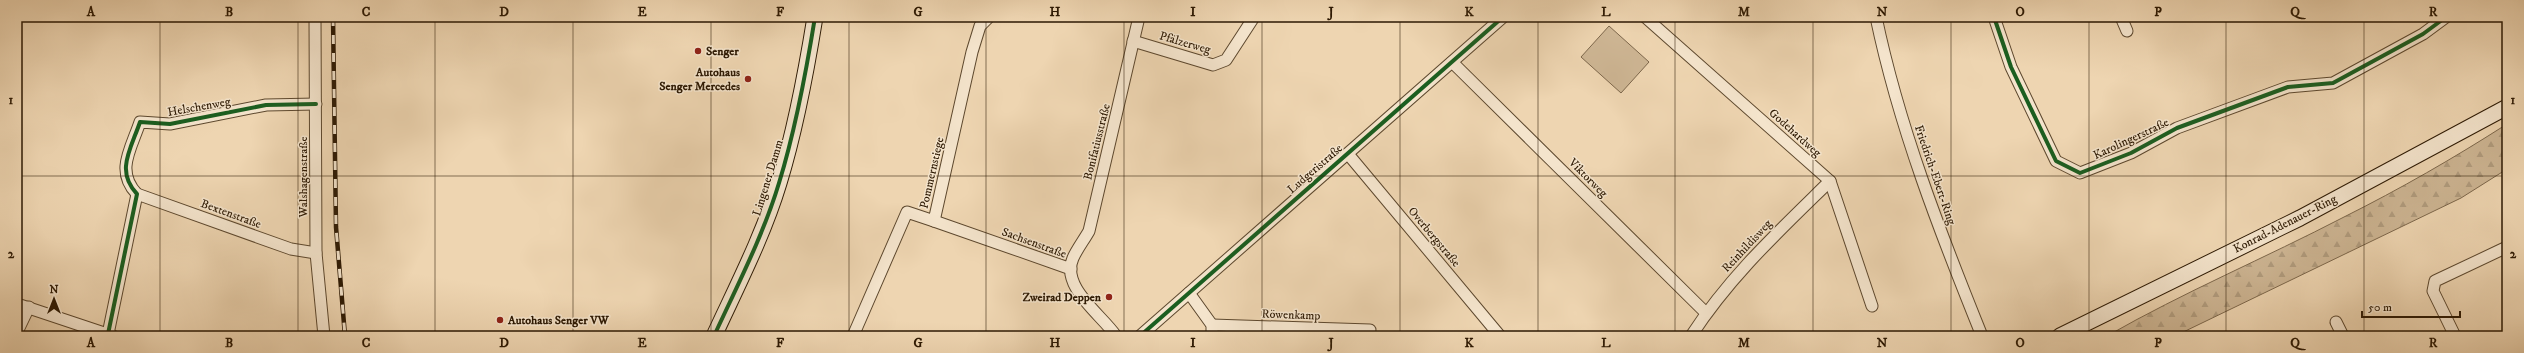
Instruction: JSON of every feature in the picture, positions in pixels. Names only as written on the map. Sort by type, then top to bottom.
[{"type":"main road","name":"Lingener Damm","points":[[714,336],[761,233],[779,183],[802,98],[815,17]]},
{"type":"main road","name":"Konrad-Adenauer-Ring","points":[[2060,336],[2300,218],[2507,107]]},
{"type":"street","name":"Walshagenstraße","points":[[315,17],[316,253],[324,336]]},
{"type":"street","name":"Pommernstiege","points":[[974,17],[988,19]]},
{"type":"street","name":"Bonifatiusstraße","points":[[1071,269],[1073,258],[1089,231],[1138,17]]},
{"type":"street","name":"Pfälzerweg","points":[[1133,41],[1213,65],[1226,60],[1254,17]]},
{"type":"street","name":"Ludgeristraße","points":[[1140,336],[1503,17]]},
{"type":"street","name":"Godehardweg","points":[[1645,17],[1830,181],[1872,306]]},
{"type":"street","name":"Friedrich-Ebert-Ring","points":[[1876,17],[1901,113],[1929,202],[1982,336]]},
{"type":"street","name":"Karolingerstraße","points":[[1994,17],[2011,67],[2056,160],[2080,173],[2131,153],[2178,128],[2288,87],[2333,83],[2423,34],[2446,17]]},
{"type":"street","points":[[2121,17],[2127,31]]},
{"type":"street","name":"Pommernstiege","points":[[854,336],[907,212],[934,221],[972,52],[980,26],[988,19]]},
{"type":"street","name":"Viktorweg","points":[[1452,62],[1706,313]]},
{"type":"street","name":"Helschenweg","points":[[138,194],[128,184],[124,170],[140,122],[170,124],[266,105],[316,104]]},
{"type":"street","name":"Overbergstraße","points":[[1348,154],[1500,336]]},
{"type":"street","name":"Reinhildisweg","points":[[1691,336],[1706,313],[1750,259],[1830,181]]},
{"type":"street","points":[[17,304],[110,335],[138,194]]},
{"type":"street","name":"Bextenstraße","points":[[138,194],[291,249],[316,253]]},
{"type":"street","name":"Sachsenstraße","points":[[934,221],[1071,269],[1074,285],[1116,336]]},
{"type":"street","points":[[2455,336],[2433,291],[2435,281],[2507,247]]},
{"type":"street","name":"Röwenkamp","points":[[1189,293],[1212,330],[1370,330]]},
{"type":"street","points":[[17,332],[29,307]]},
{"type":"street","points":[[2336,322],[2343,336]]},
{"type":"green space","points":[[1609,26],[1649,62],[1621,93],[1581,57]]},
{"type":"green space","points":[[2507,124],[2507,169],[2461,198],[2175,336],[2107,336],[2165,305],[2386,195],[2447,161]]},
{"type":"railway","points":[[333,17],[336,227],[345,336]]},
{"type":"cycle path","points":[[714,336],[773,203],[791,142],[815,17]]},
{"type":"cycle path","points":[[1140,336],[1503,17]]},
{"type":"cycle path","points":[[1994,17],[2011,67],[2056,161],[2080,173],[2131,153],[2177,128],[2288,87],[2333,83],[2423,34],[2446,17]]},
{"type":"cycle path","points":[[108,334],[137,194],[130,185],[126,168],[129,151],[140,122],[170,124],[266,105],[316,104]]},
{"type":"place","name":"Senger","points":[[698,51]]},
{"type":"place","name":"Autohaus Senger Mercedes","points":[[748,79]]},
{"type":"place","name":"Zweirad Deppen","points":[[1109,297]]},
{"type":"place","name":"Autohaus Senger VW","points":[[500,320]]}]
